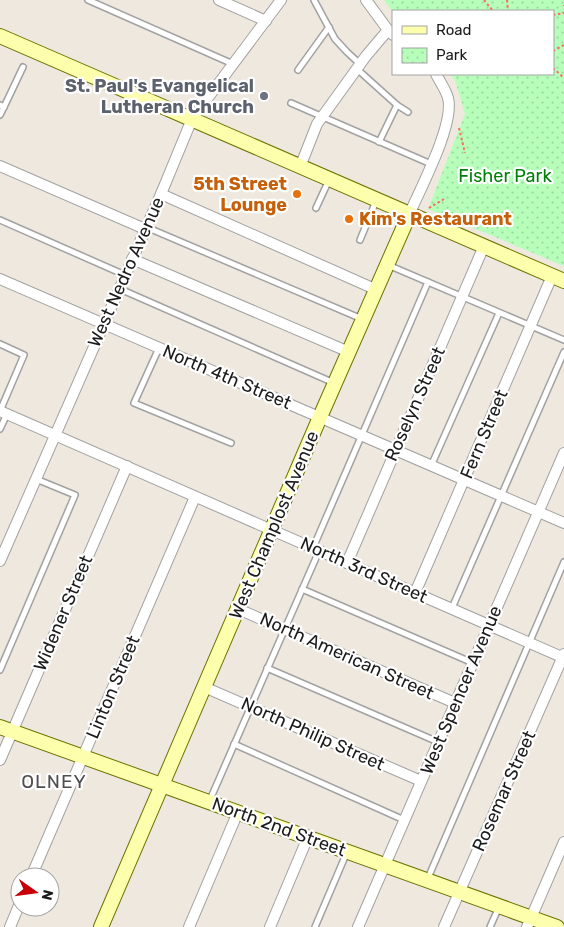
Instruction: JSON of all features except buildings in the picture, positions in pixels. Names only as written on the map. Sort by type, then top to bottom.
[{"type":"street","points":[[219,0],[266,21]]},
{"type":"street","name":"West Nedro Avenue","points":[[0,561],[192,120],[281,0]]},
{"type":"street","points":[[300,167],[317,124],[359,66],[390,32],[366,0]]},
{"type":"street","points":[[0,36],[376,201],[558,278]]},
{"type":"street","name":"West Champlost Avenue","points":[[101,927],[320,417],[432,164],[447,123],[448,99],[436,75]]},
{"type":"street","points":[[0,166],[146,228]]},
{"type":"street","points":[[161,194],[377,290]]},
{"type":"street","name":"Roselyn Street","points":[[347,563],[484,246]]},
{"type":"street","points":[[132,259],[349,352]]},
{"type":"street","name":"Fern Street","points":[[415,593],[531,326],[558,278]]},
{"type":"street","name":"North 4th Street","points":[[0,279],[564,523]]},
{"type":"street","name":"North 3rd Street","points":[[2,412],[415,593],[564,656]]},
{"type":"street","name":"West Spencer Avenue","points":[[358,927],[538,512],[561,470],[564,453]]},
{"type":"street","name":"Widener Street","points":[[0,760],[6,729],[127,466]]},
{"type":"street","name":"Linton Street","points":[[35,867],[195,497]]},
{"type":"street","name":"North American Street","points":[[238,609],[455,703]]},
{"type":"street","name":"Rosemar Street","points":[[444,927],[564,656]]},
{"type":"street","name":"North Philip Street","points":[[204,687],[421,781]]},
{"type":"street","name":"North 2nd Street","points":[[6,729],[499,906],[529,922],[557,927]]},
{"type":"street","points":[[189,927],[238,812]]},
{"type":"street","points":[[270,927],[308,837]]},
{"type":"street","points":[[529,922],[564,842]]},
{"type":"lane","points":[[88,0],[233,64]]},
{"type":"lane","points":[[314,0],[338,43],[397,104],[408,112]]},
{"type":"lane","points":[[298,70],[329,27]]},
{"type":"lane","points":[[0,115],[2,106],[23,67]]},
{"type":"lane","points":[[291,102],[432,164]]},
{"type":"lane","points":[[379,142],[397,104]]},
{"type":"lane","points":[[316,208],[329,180]]},
{"type":"lane","points":[[360,240],[376,201]]},
{"type":"lane","points":[[0,220],[125,275]]},
{"type":"lane","points":[[146,228],[363,320]]},
{"type":"lane","points":[[388,265],[564,340]]},
{"type":"lane","points":[[209,802],[302,589],[316,549],[428,282]]},
{"type":"lane","points":[[119,288],[335,383]]},
{"type":"lane","points":[[431,466],[499,313]]},
{"type":"lane","points":[[0,344],[24,355],[2,412],[0,429]]},
{"type":"lane","points":[[159,348],[134,403],[231,443]]},
{"type":"lane","points":[[452,608],[564,352]]},
{"type":"lane","points":[[0,670],[76,495],[36,478]]},
{"type":"lane","points":[[427,881],[564,562]]},
{"type":"lane","points":[[302,589],[472,663]]},
{"type":"lane","points":[[267,668],[438,742]]},
{"type":"lane","points":[[234,744],[404,820]]},
{"type":"lane","points":[[315,927],[347,852]]},
{"type":"lane","points":[[490,927],[499,906]]},
{"type":"path","points":[[484,0],[492,10]]},
{"type":"path","points":[[554,69],[564,78]]},
{"type":"path","points":[[458,128],[465,153]]},
{"type":"path","points":[[430,208],[436,202],[444,199]]},
{"type":"green space","name":"Fisher Park","points":[[384,0],[564,0],[564,266],[428,209],[465,114],[455,80],[451,75],[554,75],[554,10],[392,11]]},
{"type":"place","name":"St. Paul's Evangelical Lutheran Church","points":[[264,96]]},
{"type":"place","name":"5th Street Lounge","points":[[297,194]]},
{"type":"place","name":"Kim's Restaurant","points":[[349,219]]},
{"type":"district","name":"OLNEY","points":[[54,781]]}]
